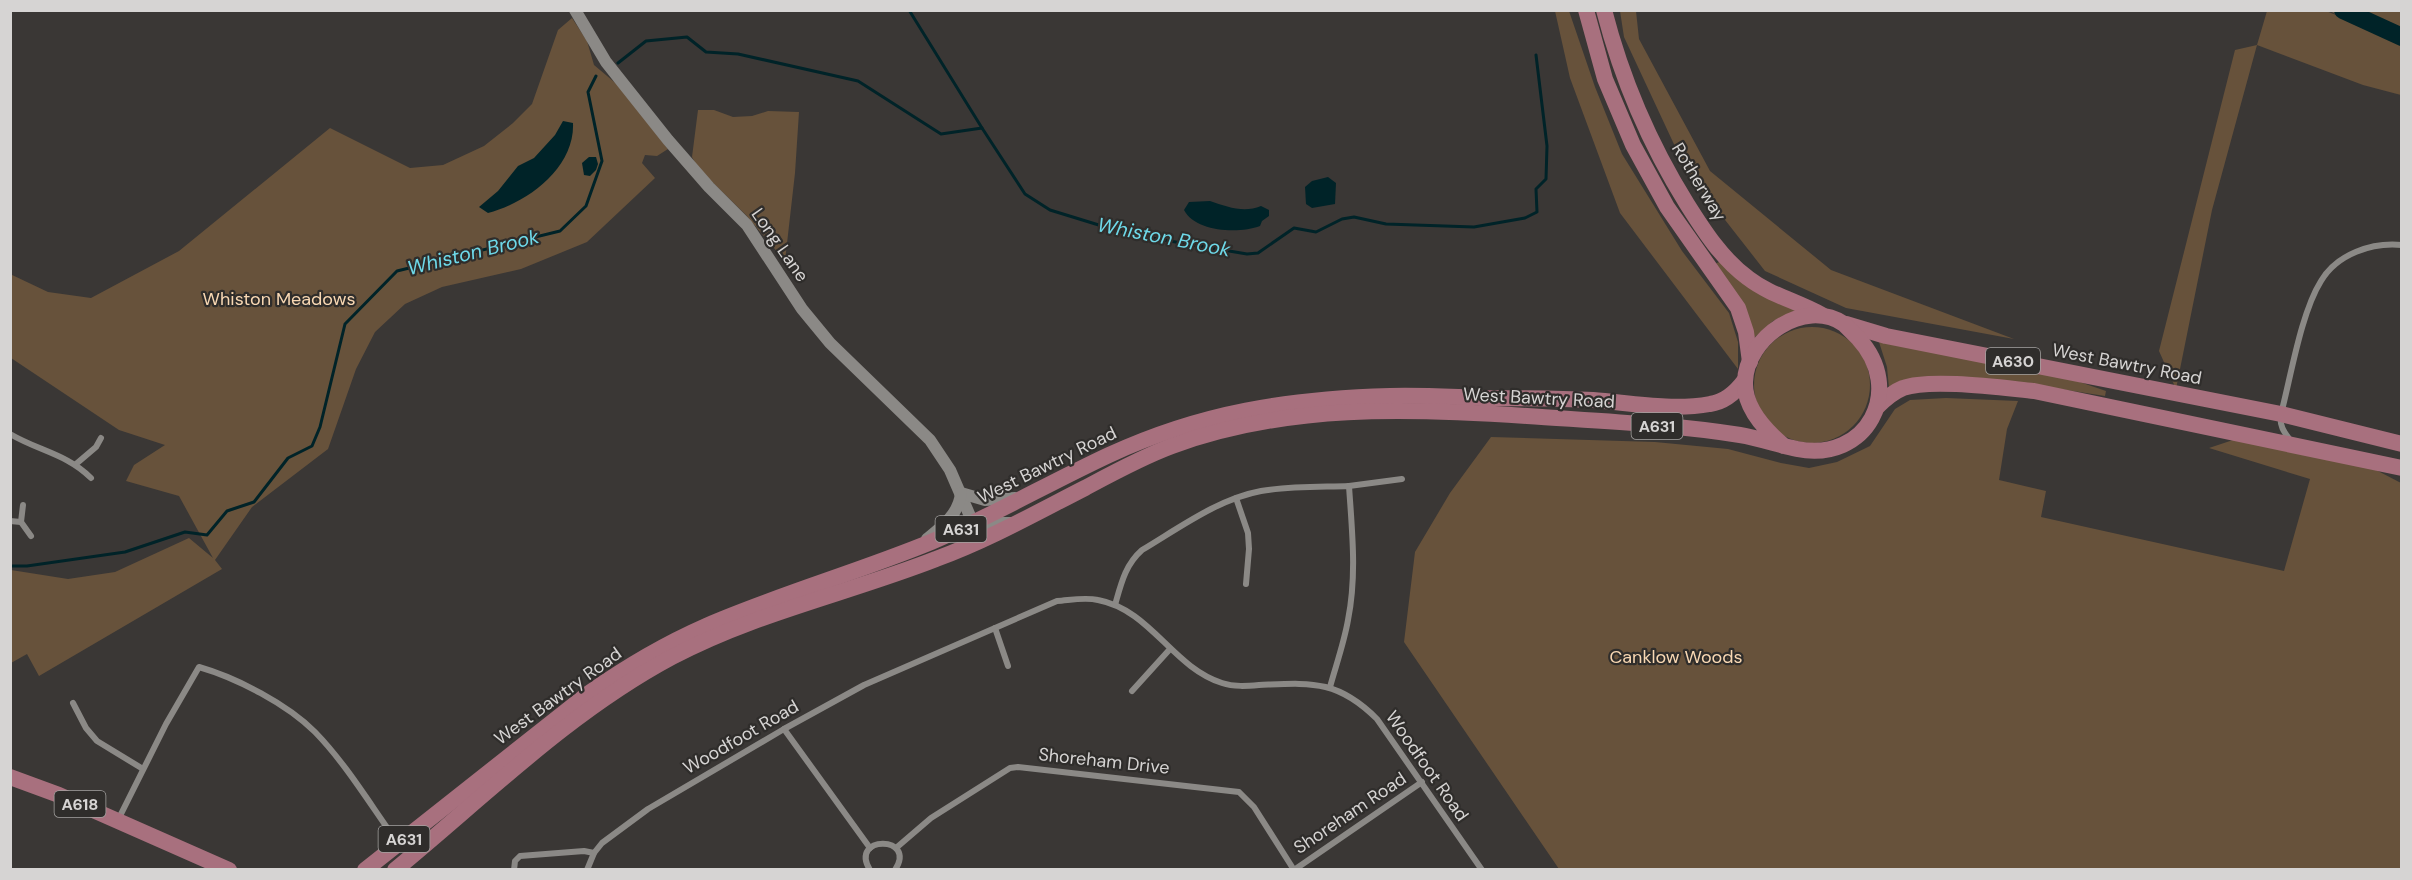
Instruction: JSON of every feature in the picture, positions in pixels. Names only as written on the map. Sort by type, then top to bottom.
[{"type":"main road","name":"Rotherway","points":[[1586,10],[1605,79],[1625,127],[1667,207],[1738,308],[1746,332],[1750,363]]},
{"type":"main road","name":"Rotherway","points":[[1604,10],[1615,51],[1638,114],[1664,166],[1719,251],[1735,268],[1762,288],[1828,318]]},
{"type":"main road","points":[[1803,318],[1828,318],[1845,324],[1871,354],[1881,389],[1877,407],[1866,426],[1852,440],[1840,446],[1817,451],[1784,446],[1764,428],[1749,404],[1744,381],[1750,363],[1764,337],[1781,325],[1803,318]]},
{"type":"main road","name":"West Bawtry Road","points":[[1845,324],[1886,336],[2281,414],[2402,444]]},
{"type":"main road","name":"West Bawtry Road","points":[[365,870],[589,693],[626,668],[706,626],[915,548],[973,523],[1110,454],[1156,436],[1211,418],[1252,408],[1299,401],[1394,396],[1664,405],[1711,404],[1731,395],[1744,381]]},
{"type":"main road","name":"A630","points":[[1877,407],[1891,394],[1913,385],[1993,387],[2045,393],[2402,468]]},
{"type":"main road","name":"West Bawtry Road","points":[[1622,402],[1628,412],[1648,424]]},
{"type":"main road","name":"West Bawtry Road","points":[[395,870],[567,725],[607,697],[675,656],[761,619],[936,560],[998,534],[1126,466],[1168,447],[1214,432],[1259,421],[1326,413],[1403,411],[1498,414],[1648,424],[1748,437],[1784,446]]},
{"type":"main road","name":"A618","points":[[10,777],[118,820],[229,870]]},
{"type":"street","name":"Long Lane","points":[[575,10],[606,61],[668,140],[709,187],[747,225],[802,309],[830,343],[930,440],[950,470],[973,523]]},
{"type":"street","points":[[2295,446],[2283,430],[2280,422],[2281,414],[2309,306],[2321,279],[2338,261],[2359,250],[2386,244],[2402,245]]},
{"type":"street","points":[[10,434],[76,464],[92,478]]},
{"type":"street","points":[[76,464],[96,447],[101,438]]},
{"type":"street","points":[[1115,605],[1127,568],[1142,550],[1236,498],[1282,489],[1349,486],[1402,479]]},
{"type":"street","points":[[1330,687],[1348,622],[1352,589],[1354,551],[1349,486]]},
{"type":"street","points":[[961,493],[975,498],[997,501],[1028,496]]},
{"type":"street","name":"A631","points":[[915,548],[947,523],[957,507],[961,493]]},
{"type":"street","points":[[1236,498],[1248,533],[1246,584]]},
{"type":"street","points":[[23,504],[21,522],[31,536]]},
{"type":"street","name":"A631","points":[[973,523],[1003,525],[1027,518]]},
{"type":"street","points":[[10,521],[21,522]]},
{"type":"street","name":"Woodfoot Road","points":[[594,853],[610,836],[648,809],[864,685],[1057,601],[1098,600],[1129,611],[1148,625],[1182,661],[1202,675],[1223,684],[1237,686],[1312,683],[1330,687],[1356,701],[1377,719],[1482,870]]},
{"type":"street","points":[[995,628],[1008,666]]},
{"type":"street","points":[[1132,691],[1170,649]]},
{"type":"street","points":[[118,820],[199,667],[259,693],[313,730],[330,749],[399,843]]},
{"type":"street","points":[[73,703],[86,728],[97,741],[143,769]]},
{"type":"street","points":[[784,729],[870,848]]},
{"type":"street","name":"Shoreham Drive","points":[[896,848],[931,818],[1010,768],[1018,766],[1239,792],[1254,807],[1294,870]]},
{"type":"street","name":"Shoreham Road","points":[[1294,870],[1422,782]]},
{"type":"street","points":[[870,869],[866,858],[870,848],[883,842],[896,848],[899,858],[895,870]]},
{"type":"street","points":[[514,870],[515,861],[520,856],[584,851],[594,853],[587,870]]},
{"type":"green space","points":[[1555,11],[1569,11],[1595,87],[1622,154],[1682,251],[1729,313],[1738,342],[1738,369],[1620,213],[1570,78]]},
{"type":"green space","points":[[1620,11],[1636,11],[1639,39],[1710,171],[1831,270],[2014,339],[1846,308],[1765,271],[1686,170],[1624,37]]},
{"type":"green space","points":[[2267,11],[2326,11],[2341,17],[2330,11],[2401,11],[2401,95],[2363,85],[2257,45]]},
{"type":"green space","name":"Whiston Meadows","points":[[572,18],[587,41],[594,65],[619,86],[668,149],[657,156],[645,155],[642,163],[655,178],[587,242],[521,269],[442,287],[405,304],[375,332],[356,369],[328,449],[252,507],[215,560],[222,569],[39,676],[27,654],[11,663],[11,570],[68,579],[115,572],[189,538],[213,558],[179,496],[126,481],[134,465],[165,445],[119,430],[11,358],[10,274],[48,292],[91,298],[179,251],[330,128],[410,168],[443,165],[484,146],[532,104],[558,30]]},
{"type":"green space","points":[[2257,45],[2212,210],[2176,389],[2159,351],[2235,50]]},
{"type":"green space","points":[[698,110],[714,110],[733,117],[752,116],[768,111],[799,112],[785,261],[746,215],[698,168],[692,157]]},
{"type":"green space","points":[[1719,262],[1798,310],[1773,321],[1754,338],[1715,264]]},
{"type":"green space","points":[[1812,327],[1834,331],[1853,344],[1866,363],[1870,385],[1866,407],[1853,426],[1834,439],[1812,443],[1790,439],[1771,426],[1758,407],[1754,385],[1758,363],[1771,344],[1790,331]]},
{"type":"green space","points":[[1879,342],[2068,378],[2106,391],[2105,396],[2041,386],[1889,388],[1887,367]]},
{"type":"green space","name":"Canklow Woods","points":[[1946,398],[2018,401],[2007,429],[1999,480],[2046,491],[2041,517],[2284,571],[2310,479],[2209,448],[2236,439],[2376,470],[2401,483],[2401,869],[1559,869],[1404,642],[1415,552],[1450,493],[1491,437],[1655,442],[1728,449],[1809,468],[1837,462],[1870,446],[1895,409],[1910,400]]},
{"type":"water","points":[[563,121],[573,123],[572,139],[566,155],[546,181],[533,192],[503,208],[488,213],[479,207],[498,191],[518,166],[534,158],[555,135]]},
{"type":"water","points":[[589,157],[596,157],[598,164],[590,176],[584,175],[582,163]]},
{"type":"water","points":[[1328,177],[1336,183],[1335,204],[1312,208],[1306,204],[1305,187],[1312,181]]},
{"type":"water","points":[[1210,201],[1242,209],[1261,206],[1269,210],[1269,216],[1262,221],[1260,226],[1230,230],[1207,227],[1198,223],[1184,210],[1189,202]]},
{"type":"waterway","points":[[909,10],[982,128]]},
{"type":"waterway","points":[[2343,10],[2402,37]]},
{"type":"waterway","name":"Whiston Brook","points":[[618,63],[646,41],[687,37],[706,52],[738,54],[858,81],[941,134],[982,128],[1025,194],[1050,210],[1128,234],[1247,254],[1258,253],[1294,228],[1316,232],[1342,219],[1354,217],[1386,224],[1474,227],[1525,218],[1537,212],[1536,189],[1546,179],[1547,146],[1536,55]]},
{"type":"waterway","name":"Whiston Brook","points":[[10,566],[27,566],[125,552],[185,532],[207,535],[227,511],[254,502],[288,458],[312,446],[320,427],[345,324],[397,271],[560,231],[586,206],[602,161],[588,92],[596,76]]}]
